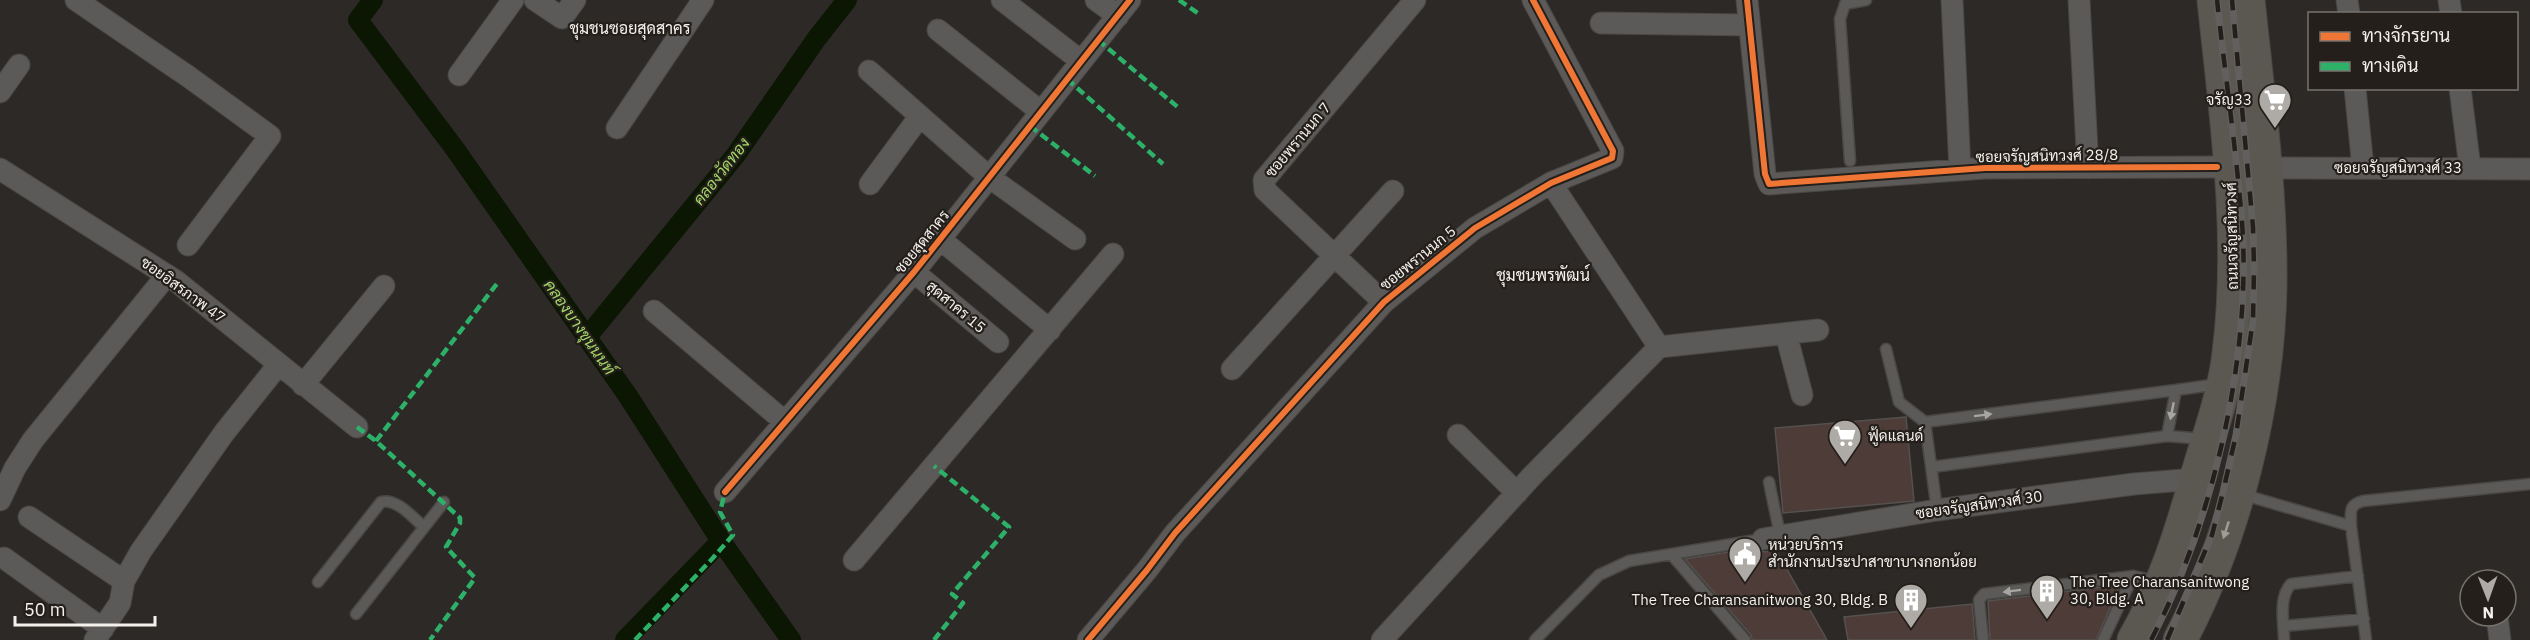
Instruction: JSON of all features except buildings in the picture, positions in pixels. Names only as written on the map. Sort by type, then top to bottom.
[{"type":"main road","name":"ถนนจรัญสนิทวงศ์","points":[[2134,640],[2148,579],[2182,529],[2200,462],[2212,385],[2221,273],[2217,167],[2202,0]]},
{"type":"main road","name":"ถนนจรัญสนิทวงศ์","points":[[2200,462],[2213,429],[2222,393],[2229,354],[2235,285],[2233,200],[2214,0]]},
{"type":"main road","name":"ถนนจรัญสนิทวงศ์","points":[[2236,0],[2249,125],[2258,252],[2259,306],[2247,454]]},
{"type":"main road","name":"ถนนจรัญสนิทวงศ์","points":[[2180,640],[2197,608],[2238,493],[2261,383],[2267,335],[2269,233],[2266,168],[2248,0]]},
{"type":"street","points":[[76,0],[180,70],[270,136],[188,245]]},
{"type":"street","points":[[459,75],[513,0]]},
{"type":"street","points":[[535,0],[562,18],[575,0]]},
{"type":"street","points":[[616,128],[703,0]]},
{"type":"street","points":[[1002,0],[1082,61]]},
{"type":"street","points":[[1096,0],[1124,8]]},
{"type":"street","name":"ซอยพรานนก 7","points":[[1378,297],[1265,190],[1264,180],[1415,0]]},
{"type":"street","name":"ซอยพรานนก 5","points":[[1088,640],[1175,533],[1384,302],[1475,228],[1551,183],[1612,158],[1613,151],[1533,0]]},
{"type":"street","points":[[1601,23],[1749,25],[1747,0]]},
{"type":"street","points":[[1952,0],[1959,170]]},
{"type":"street","points":[[2079,0],[2088,168]]},
{"type":"street","name":"ซอยสุดสาคร","points":[[725,492],[914,272],[1124,8]]},
{"type":"street","name":"ซอยจรัญสนิทวงศ์ 28/8","points":[[1749,25],[1765,174],[1769,184],[1959,170],[2217,167]]},
{"type":"street","points":[[938,30],[1041,112]]},
{"type":"street","points":[[0,92],[19,65]]},
{"type":"street","points":[[869,71],[989,177],[1076,239]]},
{"type":"street","points":[[2355,90],[2363,168]]},
{"type":"street","points":[[2460,90],[2470,168]]},
{"type":"street","points":[[870,184],[921,116]]},
{"type":"street","name":"ซอยจรัญสนิทวงศ์ 33","points":[[2266,168],[2530,169]]},
{"type":"street","name":"ซอยอิสรภาพ 47","points":[[0,169],[167,275],[357,427]]},
{"type":"street","points":[[1551,183],[1659,347]]},
{"type":"street","points":[[1232,369],[1334,254],[1393,192]]},
{"type":"street","points":[[940,239],[1050,330]]},
{"type":"street","points":[[854,560],[1113,254]]},
{"type":"street","name":"สุดสาคร 15","points":[[914,272],[998,342]]},
{"type":"street","points":[[0,500],[15,468],[33,440],[167,275]]},
{"type":"street","points":[[303,385],[384,286]]},
{"type":"street","points":[[654,311],[785,422]]},
{"type":"street","points":[[1382,640],[1517,493],[1659,347],[1818,330]]},
{"type":"street","points":[[1786,334],[1802,395]]},
{"type":"street","points":[[4,558],[99,635],[120,603],[124,581],[141,550],[224,433],[279,364]]},
{"type":"street","points":[[1458,435],[1517,493]]},
{"type":"street","name":"ซอยจรัญสนิทวงศ์ 30","points":[[1772,537],[1937,510],[2134,484],[2200,462]]},
{"type":"street","points":[[29,517],[124,581]]},
{"type":"lane","points":[[1850,161],[1840,19],[1841,10],[1845,4],[1866,0]]},
{"type":"lane","points":[[1886,349],[1899,402],[1925,422],[1937,510]]},
{"type":"lane","points":[[1925,422],[2212,385]]},
{"type":"lane","points":[[2167,436],[2176,390]]},
{"type":"lane","points":[[1932,467],[2167,436],[2200,462]]},
{"type":"lane","points":[[1535,640],[1599,575],[1629,561],[1772,537],[1769,482]]},
{"type":"lane","points":[[2366,640],[2351,526],[2350,508],[2354,503],[2530,484]]},
{"type":"lane","points":[[2238,493],[2351,526]]},
{"type":"lane","points":[[318,582],[381,502],[388,500],[394,503],[424,527]]},
{"type":"lane","points":[[356,614],[444,502]]},
{"type":"lane","points":[[1671,554],[1745,640]]},
{"type":"lane","points":[[2284,640],[2283,601],[2285,590],[2291,584],[2358,576]]},
{"type":"lane","points":[[1983,640],[1979,600],[1982,595],[2148,579]]},
{"type":"lane","points":[[2103,640],[2148,579]]},
{"type":"lane","points":[[2284,626],[2364,619]]},
{"type":"waterway","name":"คลองบางขุนนนท์","points":[[373,0],[358,20],[455,149],[628,396],[721,541],[791,640]]},
{"type":"waterway","name":"คลองวัดทอง","points":[[587,337],[735,156],[817,38],[847,0]]},
{"type":"waterway","name":"คลองวัดทอง","points":[[625,640],[721,541]]},
{"type":"railway","points":[[2151,640],[2193,544],[2210,491],[2224,437],[2241,327],[2244,273],[2242,222],[2217,0]]},
{"type":"railway","points":[[2167,640],[2212,535],[2236,435],[2253,320],[2253,227],[2232,0]]},
{"type":"marked path","points":[[1179,0],[1199,14]]},
{"type":"marked path","points":[[1098,40],[1180,109]]},
{"type":"marked path","points":[[1067,79],[1163,164]]},
{"type":"marked path","points":[[1030,126],[1095,176]]},
{"type":"marked path","points":[[376,441],[499,281]]},
{"type":"marked path","points":[[357,427],[376,441],[460,518],[460,523],[446,547],[475,578],[430,640]]},
{"type":"marked path","points":[[934,466],[1009,527],[952,594],[963,603],[934,640]]},
{"type":"marked path","points":[[635,640],[733,535],[720,512],[725,492]]},
{"type":"cycle path","points":[[725,492],[914,272],[1130,0]]},
{"type":"cycle path","points":[[1088,640],[1175,533],[1384,302],[1475,228],[1551,183],[1612,158],[1613,151],[1533,0]]},
{"type":"cycle path","points":[[1747,0],[1765,174],[1769,184],[1985,168],[2217,167]]},
{"type":"place","name":"จรัญ33","points":[[2275,129]]},
{"type":"place","name":"ฟู้ดแลนด์","points":[[1845,465]]},
{"type":"place","name":"หน่วยบริการ สำนักงานประปาสาขาบางกอกน้อย","points":[[1745,583]]},
{"type":"place","name":"The Tree Charansanitwong 30, Bldg. A","points":[[2047,620]]},
{"type":"place","name":"The Tree Charansanitwong 30, Bldg. B","points":[[1911,629]]},
{"type":"district","name":"ชุมชนซอยสุดสาคร","points":[[630,28]]},
{"type":"district","name":"ชุมชนพรพัฒน์","points":[[1543,275]]}]
